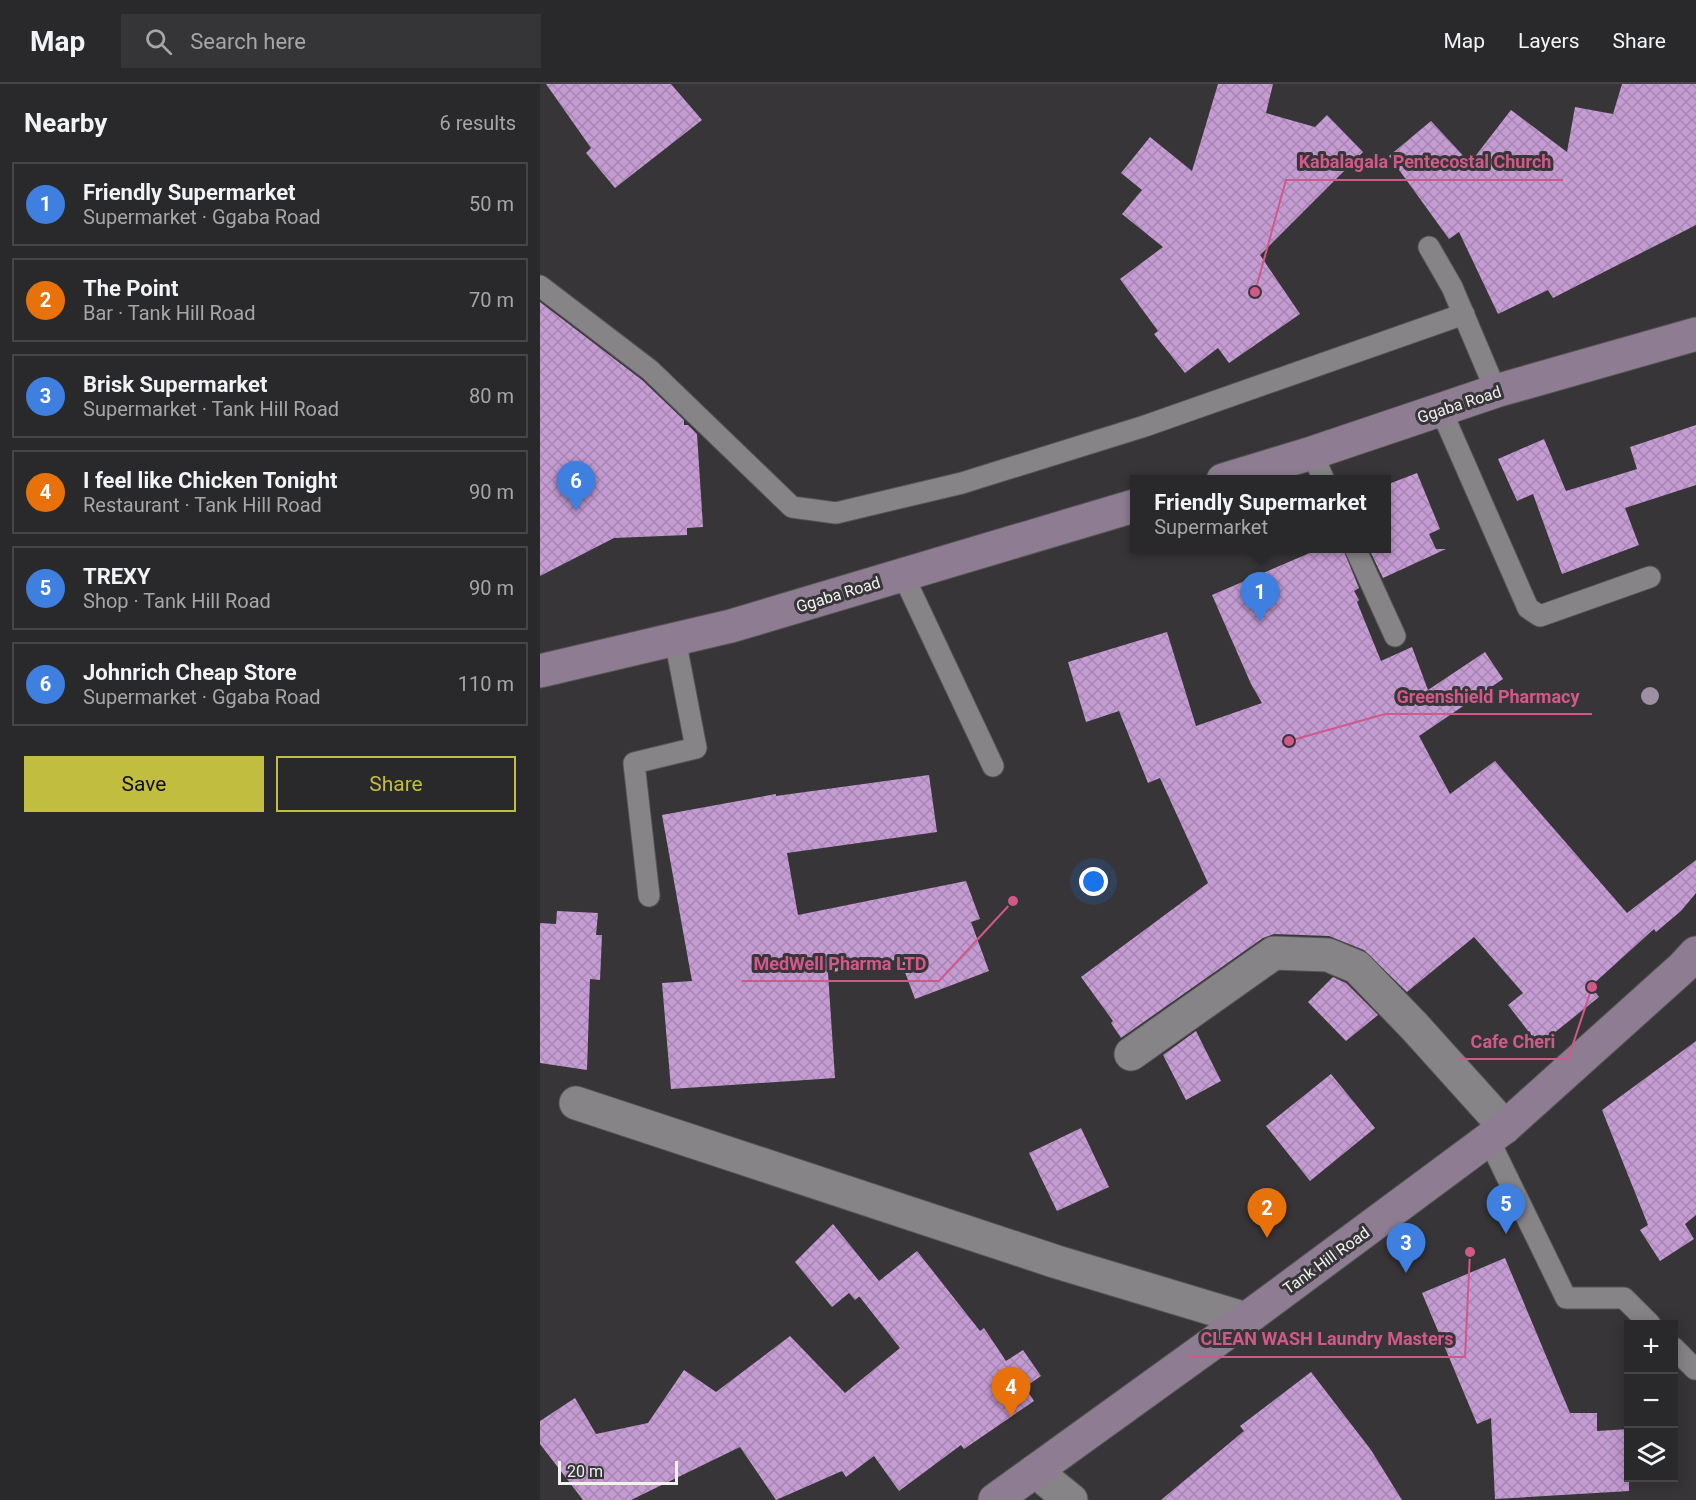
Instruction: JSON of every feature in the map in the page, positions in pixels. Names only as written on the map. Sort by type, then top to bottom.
[{"type":"main road","name":"Ggaba Road","points":[[1257,475],[1318,466],[1441,410],[1496,391],[1696,334]]},
{"type":"main road","name":"Ggaba Road","points":[[540,671],[731,626],[1130,507]]},
{"type":"main road","name":"Tank Hill Road","points":[[995,1500],[1246,1319],[1497,1133],[1696,953]]},
{"type":"street","points":[[1131,1054],[1274,953],[1328,955],[1357,967],[1414,1026],[1497,1133]]},
{"type":"street","points":[[576,1103],[1057,1262],[1246,1319]]},
{"type":"street","points":[[1035,1471],[1071,1500]]},
{"type":"lane","points":[[1429,248],[1452,287],[1496,391]]},
{"type":"lane","points":[[540,286],[650,369],[792,507],[836,513],[962,483],[1145,426],[1464,314]]},
{"type":"lane","points":[[1441,410],[1528,608],[1540,616],[1650,577]]},
{"type":"lane","points":[[1357,553],[1395,636]]},
{"type":"lane","points":[[903,575],[993,766]]},
{"type":"lane","points":[[649,896],[634,763],[696,748],[675,639]]},
{"type":"lane","points":[[1497,1133],[1566,1298],[1624,1298],[1646,1320]]},
{"type":"lane","points":[[1678,1352],[1695,1369]]},
{"type":"building","points":[[546,84],[671,84],[702,120],[615,188],[586,153],[591,148]]},
{"type":"building","points":[[1218,84],[1273,84],[1266,113],[1315,127],[1327,115],[1363,152],[1260,255],[1300,314],[1229,363],[1218,348],[1185,373],[1154,334],[1158,331],[1120,279],[1163,247],[1122,214],[1142,190],[1121,173],[1150,137],[1192,171]]},
{"type":"building","points":[[1622,84],[1696,84],[1696,225],[1553,298],[1548,290],[1498,314],[1459,232],[1449,239],[1389,156],[1431,121],[1470,163],[1511,110],[1567,152],[1575,107],[1613,114]]},
{"type":"building","points":[[540,302],[642,380],[684,420],[684,425],[688,425],[697,434],[703,527],[687,528],[687,535],[614,538],[540,576]]},
{"type":"building","points":[[1696,425],[1696,485],[1625,508],[1639,545],[1562,574],[1533,494],[1517,501],[1498,459],[1544,439],[1566,491],[1637,469],[1630,447]]},
{"type":"building","points":[[1417,473],[1440,529],[1429,534],[1436,549],[1446,549],[1383,578],[1371,553],[1391,553],[1391,483]]},
{"type":"building","points":[[1310,553],[1345,553],[1359,588],[1354,591],[1359,600],[1357,602],[1381,661],[1412,647],[1428,690],[1485,652],[1503,679],[1419,736],[1450,794],[1495,761],[1627,913],[1696,860],[1696,893],[1681,911],[1656,932],[1654,929],[1591,986],[1599,997],[1539,1045],[1508,1005],[1523,993],[1474,937],[1407,992],[1364,950],[1329,936],[1274,934],[1263,938],[1121,1038],[1111,1023],[1113,1021],[1081,977],[1208,883],[1160,778],[1148,783],[1119,711],[1086,722],[1068,662],[1167,632],[1196,726],[1262,703],[1251,684],[1212,595]]},
{"type":"building","points":[[929,775],[937,832],[787,853],[798,915],[966,881],[980,919],[971,922],[989,971],[915,999],[900,959],[828,973],[835,1078],[671,1089],[662,983],[692,981],[662,815],[776,794],[776,796]]},
{"type":"building","points":[[557,911],[598,913],[596,935],[602,935],[600,980],[590,979],[587,1070],[540,1063],[540,923],[556,924]]},
{"type":"building","points":[[1333,977],[1346,983],[1378,1015],[1346,1041],[1308,1002]]},
{"type":"building","points":[[1196,1031],[1221,1081],[1186,1100],[1163,1055]]},
{"type":"building","points":[[1696,1041],[1696,1215],[1685,1224],[1694,1239],[1660,1261],[1640,1230],[1648,1225],[1602,1110]]},
{"type":"building","points":[[1331,1074],[1375,1128],[1310,1181],[1266,1126]]},
{"type":"building","points":[[1081,1128],[1109,1187],[1057,1211],[1029,1153]]},
{"type":"building","points":[[833,1224],[879,1281],[917,1251],[980,1331],[984,1328],[1006,1361],[1023,1350],[1041,1376],[1025,1387],[1034,1401],[964,1449],[961,1445],[899,1491],[874,1456],[846,1477],[842,1471],[776,1500],[740,1447],[631,1500],[583,1500],[540,1444],[540,1421],[575,1398],[596,1434],[648,1423],[684,1370],[716,1392],[790,1336],[845,1393],[900,1348],[859,1296],[855,1300],[849,1293],[832,1307],[795,1262]]},
{"type":"building","points":[[1505,1258],[1570,1413],[1597,1413],[1597,1431],[1624,1429],[1624,1482],[1629,1482],[1629,1491],[1495,1499],[1491,1418],[1477,1424],[1422,1293]]},
{"type":"building","points":[[1311,1372],[1371,1450],[1402,1500],[1161,1500],[1244,1431],[1240,1426]]},
{"type":"place","name":"Kabalagala Pentecostal Church","points":[[1255,292]]},
{"type":"place","name":"Johnrich Cheap Store","points":[[576,511]]},
{"type":"place","name":"Friendly Supermarket","points":[[1260,622]]},
{"type":"place","name":"Greenshield Pharmacy","points":[[1289,741]]},
{"type":"place","name":"MedWell Pharma LTD","points":[[1013,901]]},
{"type":"place","name":"Cafe Cheri","points":[[1592,987]]},
{"type":"place","name":"TREXY","points":[[1506,1234]]},
{"type":"place","name":"The Point","points":[[1267,1238]]},
{"type":"place","name":"CLEAN WASH Laundry Masters","points":[[1470,1252]]},
{"type":"place","name":"Brisk Supermarket","points":[[1406,1273]]},
{"type":"place","name":"I feel like Chicken Tonight","points":[[1011,1417]]}]
